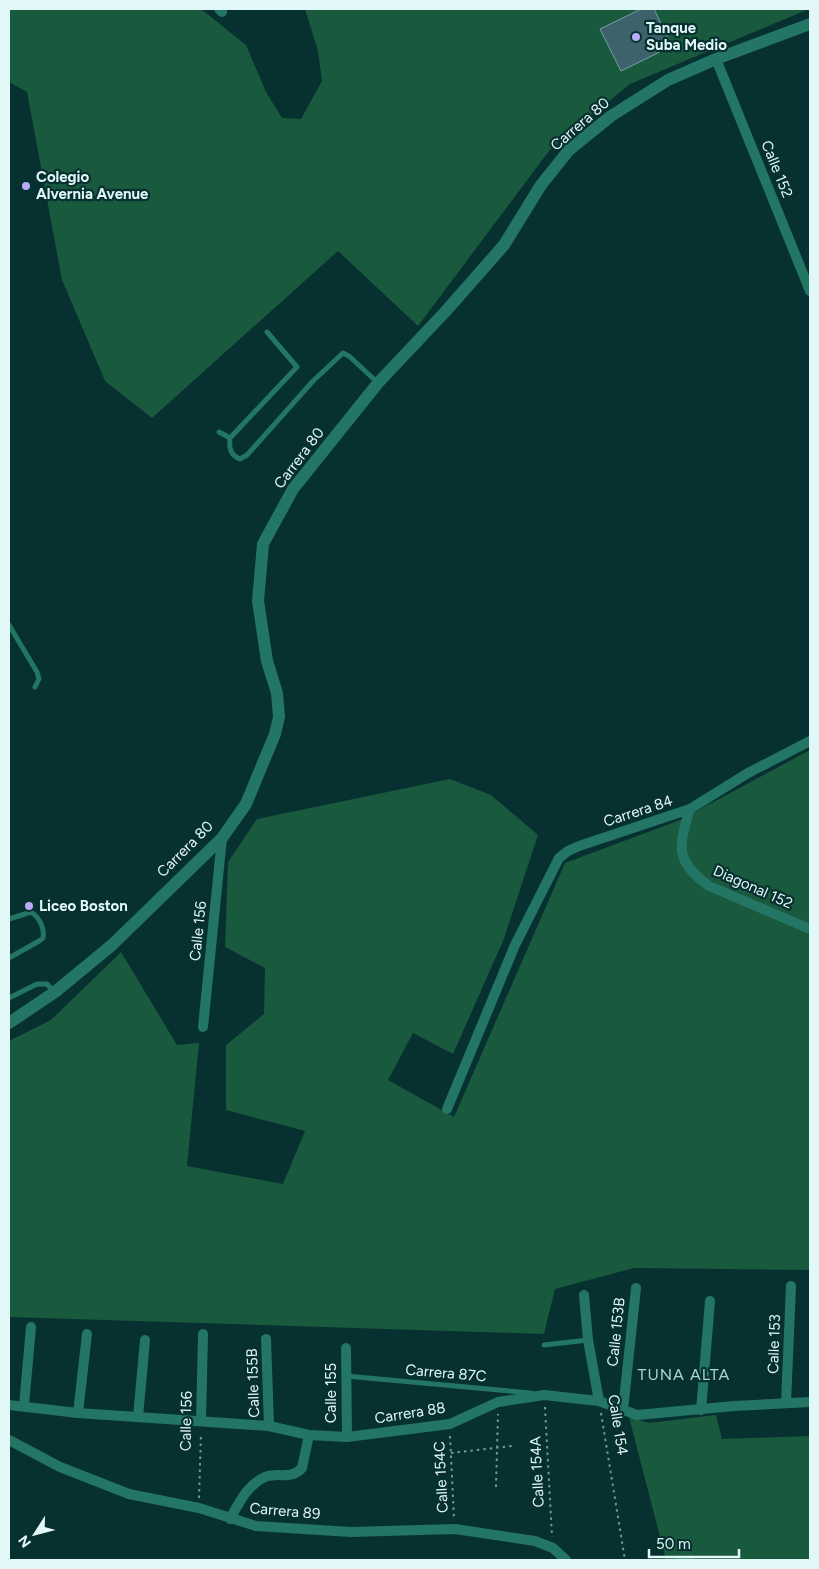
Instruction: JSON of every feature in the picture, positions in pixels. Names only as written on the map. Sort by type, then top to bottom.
[{"type":"street","name":"Carrera 80","points":[[9,1023],[54,992],[112,945],[222,838],[246,804],[275,734],[279,718],[277,693],[267,661],[258,601],[263,544],[293,489],[378,383],[445,312],[504,245],[541,185],[570,150],[610,116],[668,80],[716,59],[810,24]]},
{"type":"street","name":"Calle 152","points":[[716,59],[810,291]]},
{"type":"street","name":"Carrera 84","points":[[447,1109],[515,945],[559,858],[568,851],[690,809],[748,773],[810,741]]},
{"type":"street","name":"Diagonal 152","points":[[690,809],[682,836],[682,853],[687,867],[694,876],[709,886],[810,928]]},
{"type":"street","name":"Calle 156","points":[[203,1026],[222,838]]},
{"type":"street","name":"Calle 153","points":[[786,1403],[791,1286]]},
{"type":"street","name":"Calle 153B","points":[[623,1410],[636,1288]]},
{"type":"street","name":"Calle 154","points":[[584,1295],[588,1340],[600,1401]]},
{"type":"street","points":[[701,1410],[710,1301]]},
{"type":"street","points":[[24,1405],[31,1327]]},
{"type":"street","points":[[78,1414],[87,1334]]},
{"type":"street","name":"Calle 156","points":[[202,1422],[203,1334]]},
{"type":"street","name":"Calle 155B","points":[[266,1339],[269,1426]]},
{"type":"street","points":[[138,1417],[145,1340]]},
{"type":"street","name":"Calle 155","points":[[346,1348],[347,1437]]},
{"type":"street","name":"Carrera 88","points":[[9,1405],[24,1405],[78,1414],[269,1426],[308,1435],[347,1437],[450,1424],[498,1402],[544,1395],[600,1401],[637,1415],[652,1416],[734,1406],[810,1402]]},
{"type":"street","points":[[230,1519],[249,1488],[257,1481],[267,1476],[291,1475],[302,1468],[308,1435]]},
{"type":"street","name":"Carrera 89","points":[[9,1440],[60,1467],[129,1494],[199,1508],[256,1526],[351,1532],[454,1529],[535,1541],[553,1548],[566,1560]]},
{"type":"lane","points":[[268,332],[297,367],[230,438],[229,448],[234,456],[240,459],[247,456],[313,381],[343,353],[378,383]]},
{"type":"lane","points":[[219,432],[230,438]]},
{"type":"lane","points":[[9,625],[37,672],[39,679],[35,687]]},
{"type":"lane","points":[[9,919],[31,912],[37,915],[44,932],[43,938],[39,942],[9,958]]},
{"type":"lane","points":[[9,998],[37,984],[46,984],[54,992]]},
{"type":"lane","points":[[544,1345],[588,1340]]},
{"type":"lane","name":"Carrera 87C","points":[[346,1376],[544,1395]]},
{"type":"lane","points":[[677,1560],[692,1558]]},
{"type":"path","name":"Calle 154A","points":[[544,1395],[553,1548]]},
{"type":"path","name":"Calle 154","points":[[600,1401],[625,1560]]},
{"type":"path","points":[[496,1487],[498,1402]]},
{"type":"path","name":"Calle 156","points":[[199,1508],[202,1422]]},
{"type":"path","name":"Calle 154C","points":[[450,1424],[454,1529]]},
{"type":"path","points":[[451,1453],[512,1446]]},
{"type":"green space","points":[[9,9],[201,9],[246,45],[266,92],[282,118],[301,119],[322,81],[318,51],[305,9],[809,9],[630,84],[549,151],[418,326],[338,251],[152,418],[105,381],[62,280],[27,92],[9,82]]},
{"type":"green space","points":[[810,750],[810,1270],[634,1268],[555,1289],[544,1334],[9,1317],[9,1041],[51,1020],[121,952],[177,1045],[199,1043],[187,1166],[283,1184],[305,1131],[226,1110],[226,1045],[264,1014],[265,968],[225,947],[228,862],[257,819],[450,779],[491,795],[538,835],[503,941],[453,1054],[413,1033],[388,1080],[454,1117],[565,863],[680,820]]},
{"type":"green space","points":[[716,1415],[722,1439],[810,1436],[810,1560],[666,1560],[629,1417],[649,1423]]},
{"type":"building","name":"Tanque Suba Medio","points":[[641,9],[654,9],[672,46],[621,71],[600,29]]},
{"type":"place","name":"Tanque Suba Medio","points":[[636,37]]},
{"type":"place","name":"Colegio Alvernia Avenue","points":[[26,186]]},
{"type":"place","name":"Liceo Boston","points":[[29,906]]},
{"type":"district","name":"TUNA ALTA","points":[[684,1374]]}]
